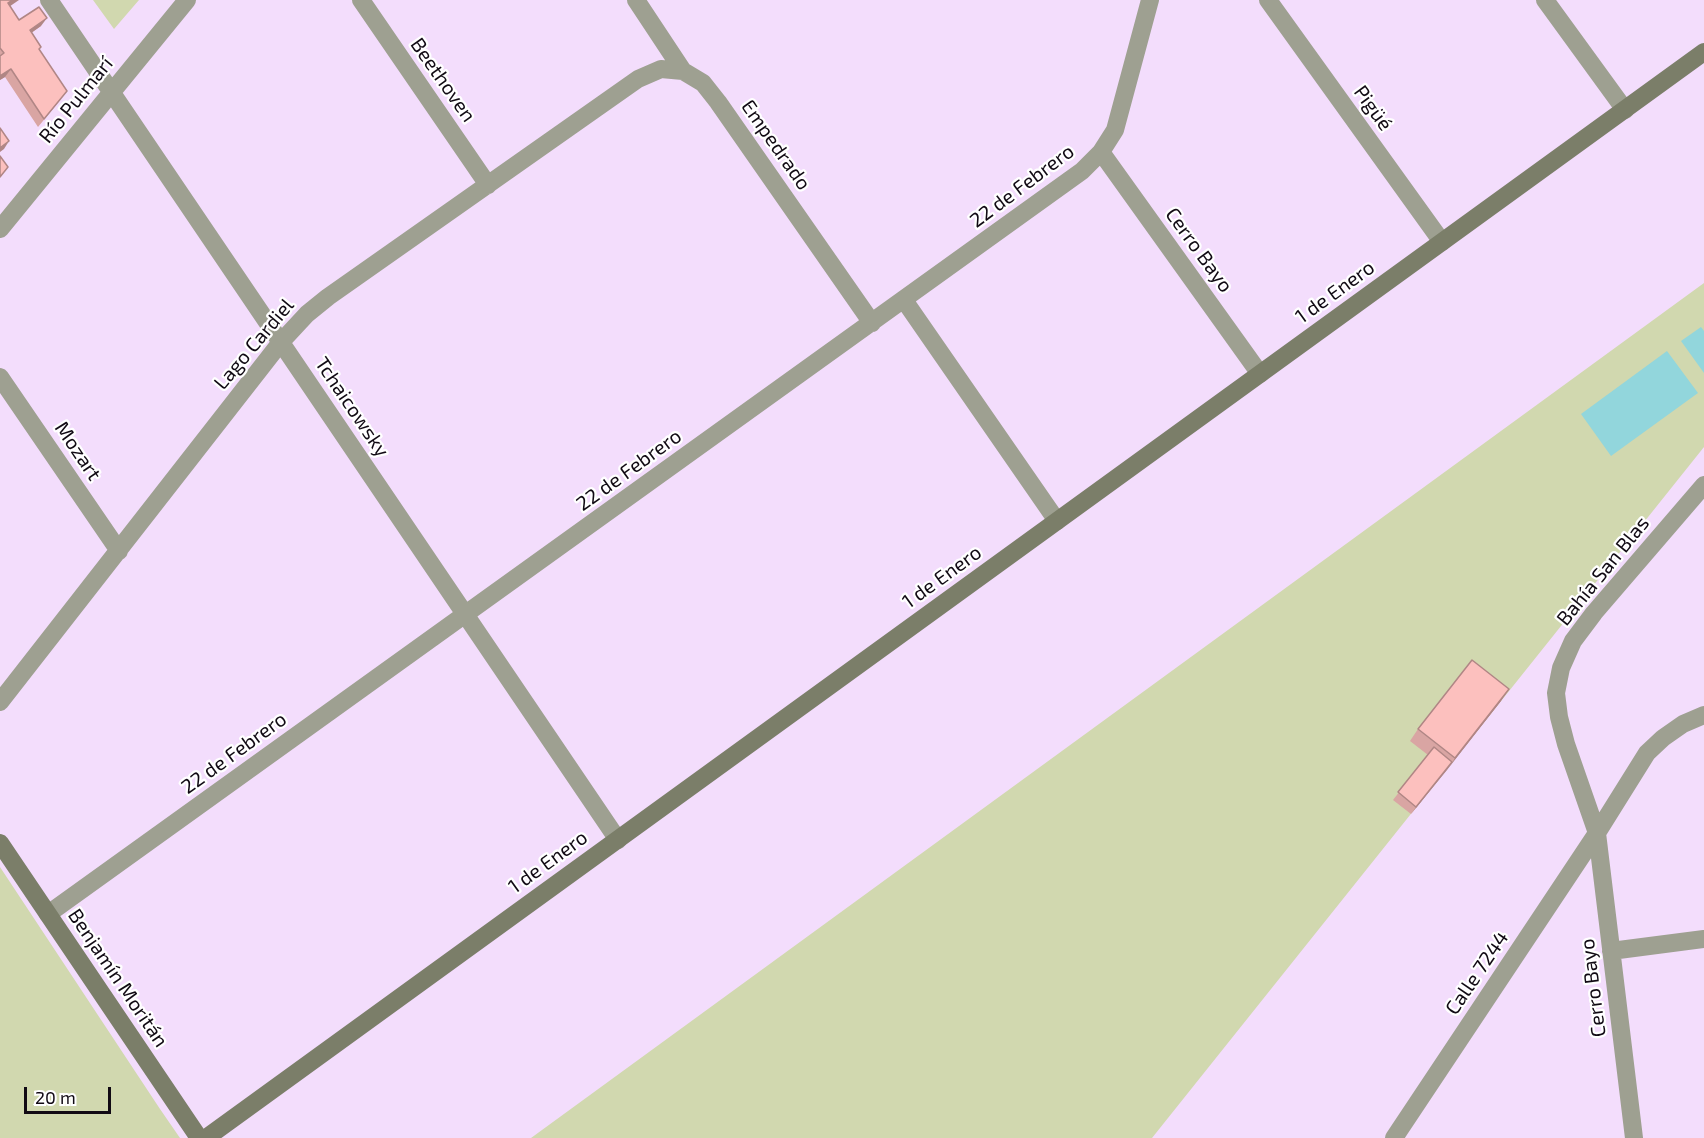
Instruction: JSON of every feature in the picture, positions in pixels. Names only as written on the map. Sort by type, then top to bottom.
[{"type":"street","name":"Tchaicowsky","points":[[49,0],[618,840]]},
{"type":"street","name":"Río Pulmarí","points":[[0,229],[187,0]]},
{"type":"street","name":"Beethoven","points":[[361,0],[488,185]]},
{"type":"street","name":"Empedrado","points":[[636,0],[683,71],[703,83],[718,102],[872,323]]},
{"type":"street","name":"22 de Febrero","points":[[48,914],[1072,180],[1101,152],[1115,130],[1150,0]]},
{"type":"street","name":"Pigüé","points":[[1268,0],[1442,242]]},
{"type":"street","points":[[1545,0],[1625,110]]},
{"type":"street","name":"1 de Enero","points":[[206,1138],[1704,52]]},
{"type":"street","name":"Lago Cardiel","points":[[0,702],[281,342],[302,319],[328,297],[638,80],[661,69],[683,71]]},
{"type":"street","name":"Cerro Bayo","points":[[1101,152],[1260,374]]},
{"type":"street","points":[[904,300],[1057,521]]},
{"type":"street","name":"Mozart","points":[[0,377],[119,551]]},
{"type":"street","name":"Bahía San Blas","points":[[1597,833],[1559,717],[1556,693],[1561,668],[1574,641],[1594,613],[1704,485]]},
{"type":"street","name":"Calle 7244","points":[[1394,1138],[1597,833],[1647,753],[1683,724],[1704,715]]},
{"type":"street","name":"Cerro Bayo","points":[[1597,833],[1634,1138]]},
{"type":"street","name":"Benjamín Moritán","points":[[0,843],[199,1138]]},
{"type":"street","points":[[1611,951],[1704,939]]},
{"type":"shaded area","points":[[93,0],[139,0],[114,29]]},
{"type":"shaded area","points":[[1704,283],[1704,447],[1152,1138],[531,1138]]},
{"type":"shaded area","points":[[1701,327],[1704,331],[1704,373],[1681,341]]},
{"type":"shaded area","points":[[1667,351],[1698,393],[1611,456],[1581,414]]},
{"type":"shaded area","points":[[0,867],[160,1109],[180,1138],[0,1138]]},
{"type":"building","points":[[0,0],[13,0],[8,3],[19,20],[39,7],[47,18],[30,30],[41,47],[39,49],[67,91],[44,119],[11,69],[0,76],[0,56],[4,53],[0,48]]},
{"type":"building","points":[[0,128],[9,141],[0,148]]},
{"type":"building","points":[[0,156],[8,167],[0,177]]},
{"type":"building","points":[[1472,660],[1509,689],[1455,758],[1418,729]]},
{"type":"building","points":[[1434,747],[1452,762],[1416,807],[1398,792]]}]
